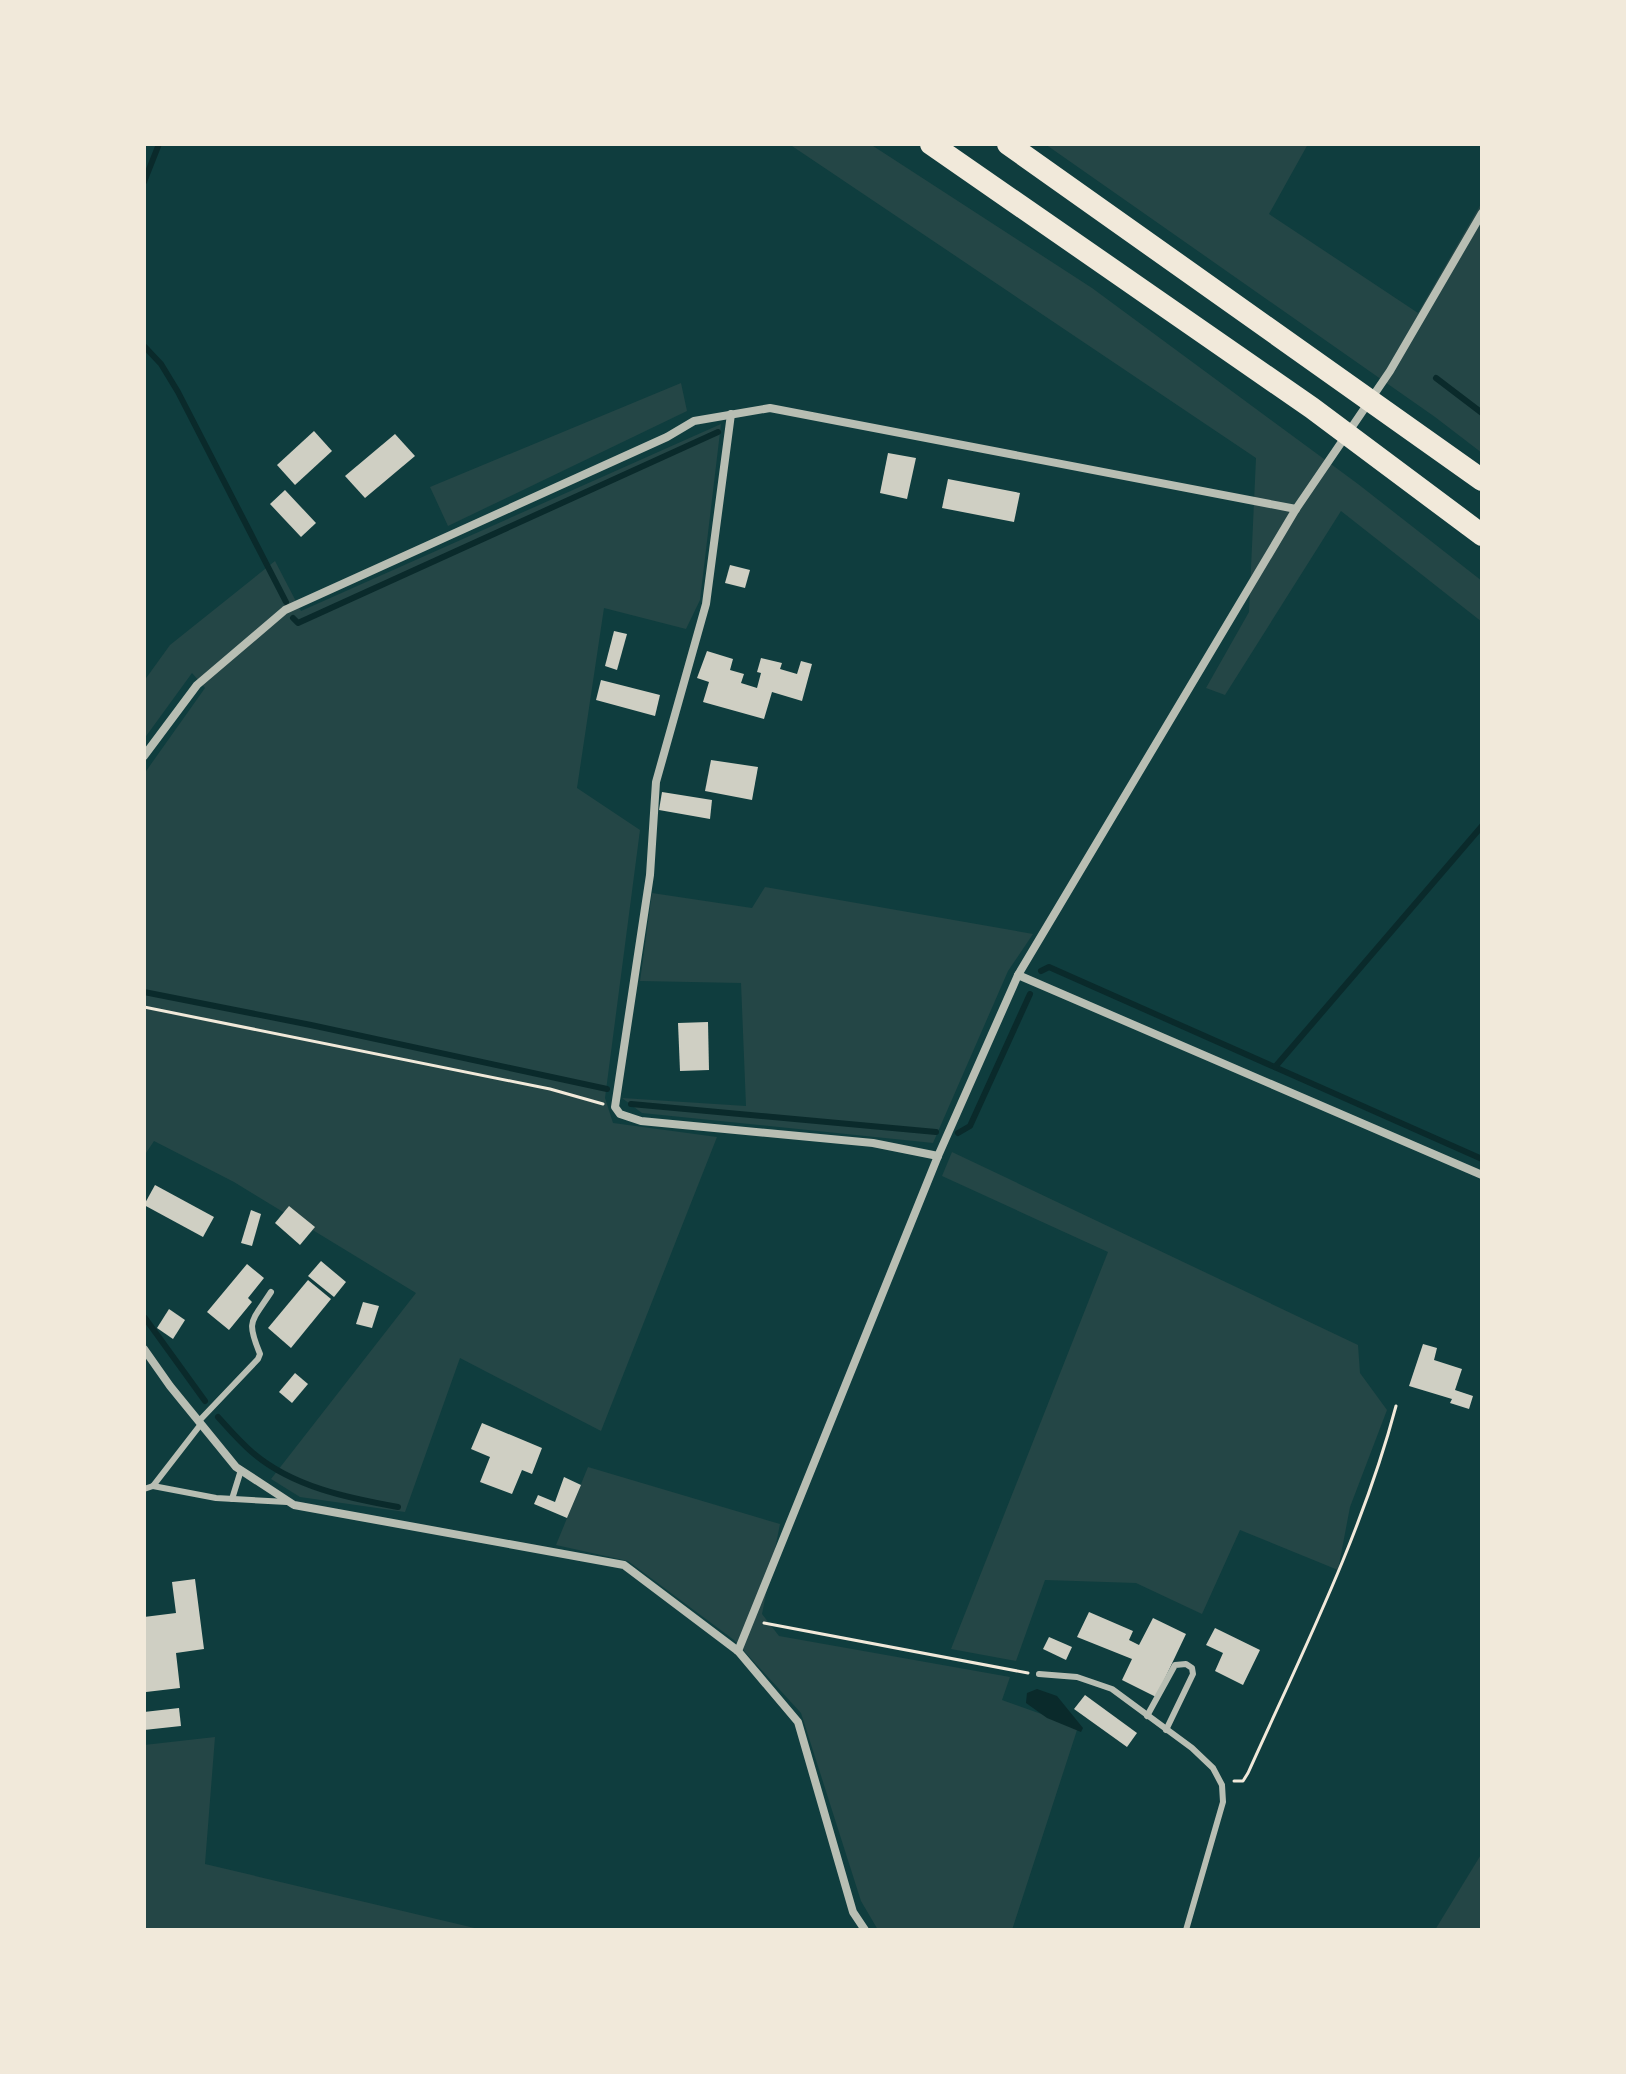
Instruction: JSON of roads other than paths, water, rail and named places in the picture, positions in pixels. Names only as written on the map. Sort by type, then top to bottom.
[{"type":"highway","points":[[931,144],[1372,450],[1482,535]]},
{"type":"highway","points":[[1011,145],[1482,480]]},
{"type":"street","points":[[738,1651],[938,1156],[1018,975],[1296,509],[1390,371],[1482,213]]},
{"type":"street","points":[[144,756],[197,685],[285,610],[667,437],[694,421],[770,408],[1296,509]]},
{"type":"street","points":[[731,414],[706,604],[656,782],[650,875],[615,1107],[620,1114],[641,1121],[873,1143],[938,1156]]},
{"type":"street","points":[[1018,975],[1482,1175]]},
{"type":"street","points":[[144,1349],[241,1470],[290,1503],[624,1565],[738,1651],[798,1722],[853,1912],[865,1930]]},
{"type":"lane","points":[[153,1486],[200,1422],[258,1359],[260,1354],[253,1342],[251,1329],[253,1319],[271,1292]]},
{"type":"lane","points":[[232,1499],[241,1470]]},
{"type":"lane","points":[[144,1489],[153,1486],[232,1499],[290,1503]]},
{"type":"lane","points":[[1147,1716],[1175,1665],[1186,1664],[1192,1668],[1193,1674],[1166,1730]]},
{"type":"lane","points":[[1039,1674],[1077,1677],[1112,1689],[1192,1748],[1216,1774],[1222,1785],[1223,1802],[1186,1930]]},
{"type":"waterway","points":[[144,182],[159,144]]},
{"type":"waterway","points":[[144,346],[161,364],[178,392],[286,602]]},
{"type":"waterway","points":[[1436,378],[1482,413]]},
{"type":"waterway","points":[[293,618],[298,623],[718,432]]},
{"type":"waterway","points":[[1275,1067],[1482,826]]},
{"type":"waterway","points":[[1041,971],[1049,967],[1482,1159]]},
{"type":"waterway","points":[[144,992],[607,1089]]},
{"type":"waterway","points":[[958,1133],[970,1126],[1030,994]]},
{"type":"waterway","points":[[631,1104],[936,1132]]},
{"type":"waterway","points":[[145,1318],[205,1401]]},
{"type":"waterway","points":[[218,1417],[253,1453],[286,1475],[341,1495],[398,1507]]}]
